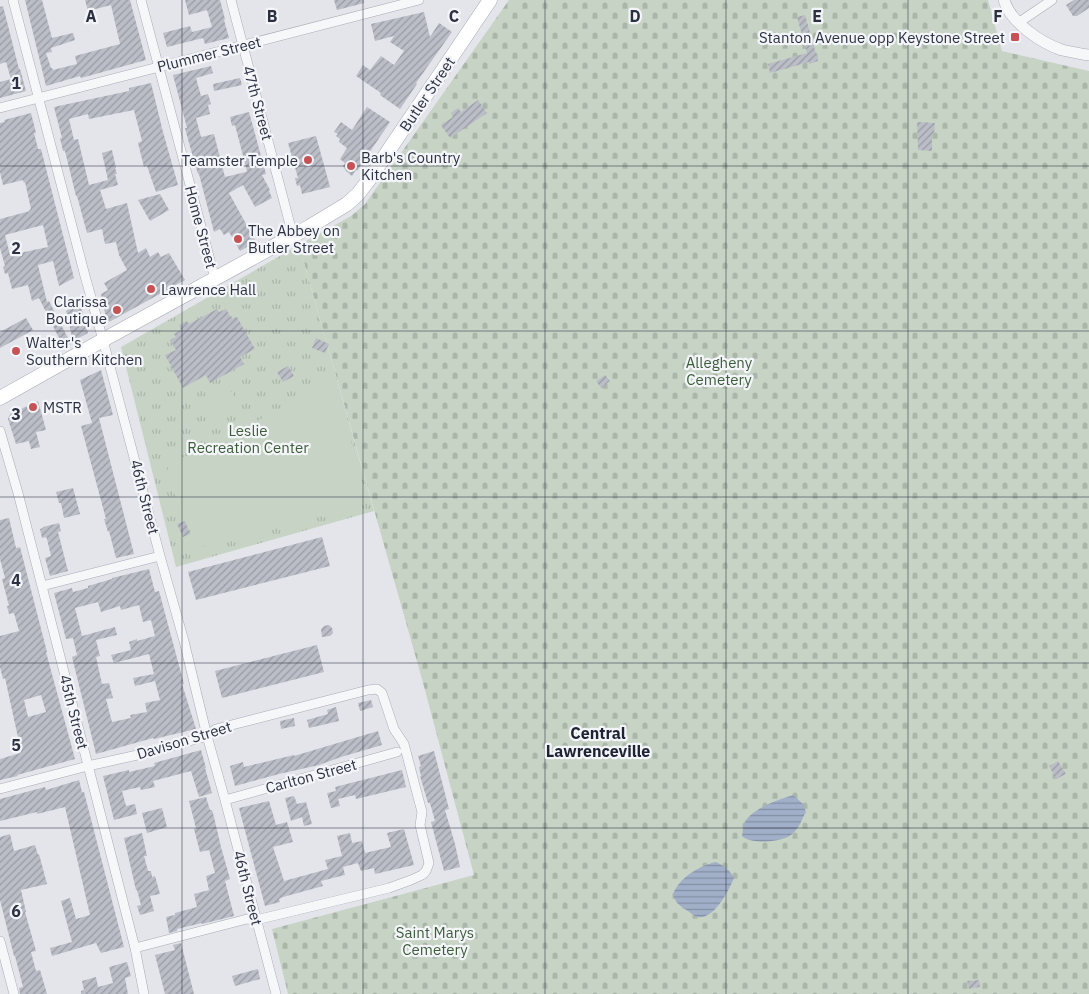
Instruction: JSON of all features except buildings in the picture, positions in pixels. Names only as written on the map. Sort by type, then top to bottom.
[{"type":"main road","name":"Butler Street","points":[[0,398],[215,280],[347,204],[358,194],[490,0]]},
{"type":"street","name":"46th Street","points":[[13,0],[84,276],[184,641],[207,736],[276,994]]},
{"type":"street","name":"Home Street","points":[[141,0],[215,280]]},
{"type":"street","name":"47th Street","points":[[231,0],[293,236]]},
{"type":"street","name":"Plummer Street","points":[[0,108],[419,0]]},
{"type":"street","points":[[1004,0],[1018,23],[1040,41],[1062,50],[1089,56]]},
{"type":"street","points":[[1018,23],[1052,0]]},
{"type":"street","name":"45th Street","points":[[0,431],[18,493],[135,948],[144,994]]},
{"type":"street","points":[[42,586],[160,556]]},
{"type":"street","name":"Davison Street","points":[[0,789],[151,752],[207,736],[216,729],[376,689],[382,693],[394,729],[404,744],[422,812],[420,825],[429,863],[426,871],[422,875],[389,888],[256,920]]},
{"type":"street","name":"Carlton Street","points":[[225,800],[397,752]]},
{"type":"street","points":[[135,948],[247,919],[256,920]]},
{"type":"street","points":[[0,941],[14,994]]},
{"type":"green space","name":"Allegheny Cemetery","points":[[509,0],[988,0],[1002,51],[1089,71],[1089,994],[288,994],[272,929],[474,875],[422,679],[299,245],[351,216],[365,204]]},
{"type":"green space","name":"Leslie Recreation Center","points":[[299,245],[374,511],[176,567],[121,347]]},
{"type":"green space","points":[[336,377],[365,500],[362,506],[198,547],[167,477],[170,463],[196,453],[239,431]]},
{"type":"green space","points":[[228,386],[238,403],[208,420],[199,402]]},
{"type":"water","points":[[793,795],[803,804],[806,812],[791,835],[766,842],[752,841],[742,836],[744,823],[750,815],[768,804]]},
{"type":"water","points":[[716,862],[726,868],[734,878],[725,896],[715,909],[704,917],[697,917],[678,904],[673,894],[685,877],[703,866]]},
{"type":"place","name":"Stanton Avenue opp Keystone Street","points":[[1015,37]]},
{"type":"place","name":"Teamster Temple","points":[[308,160]]},
{"type":"place","name":"Barb's Country Kitchen","points":[[351,166]]},
{"type":"place","name":"The Abbey on Butler Street","points":[[238,239]]},
{"type":"place","name":"Lawrence Hall","points":[[151,289]]},
{"type":"place","name":"Clarissa Boutique","points":[[117,310]]},
{"type":"place","name":"Walter's Southern Kitchen","points":[[16,351]]},
{"type":"place","name":"MSTR","points":[[33,407]]},
{"type":"district","name":"Central Lawrenceville","points":[[598,742]]},
{"type":"park label","name":"Saint Marys Cemetery","points":[[435,940]]}]
